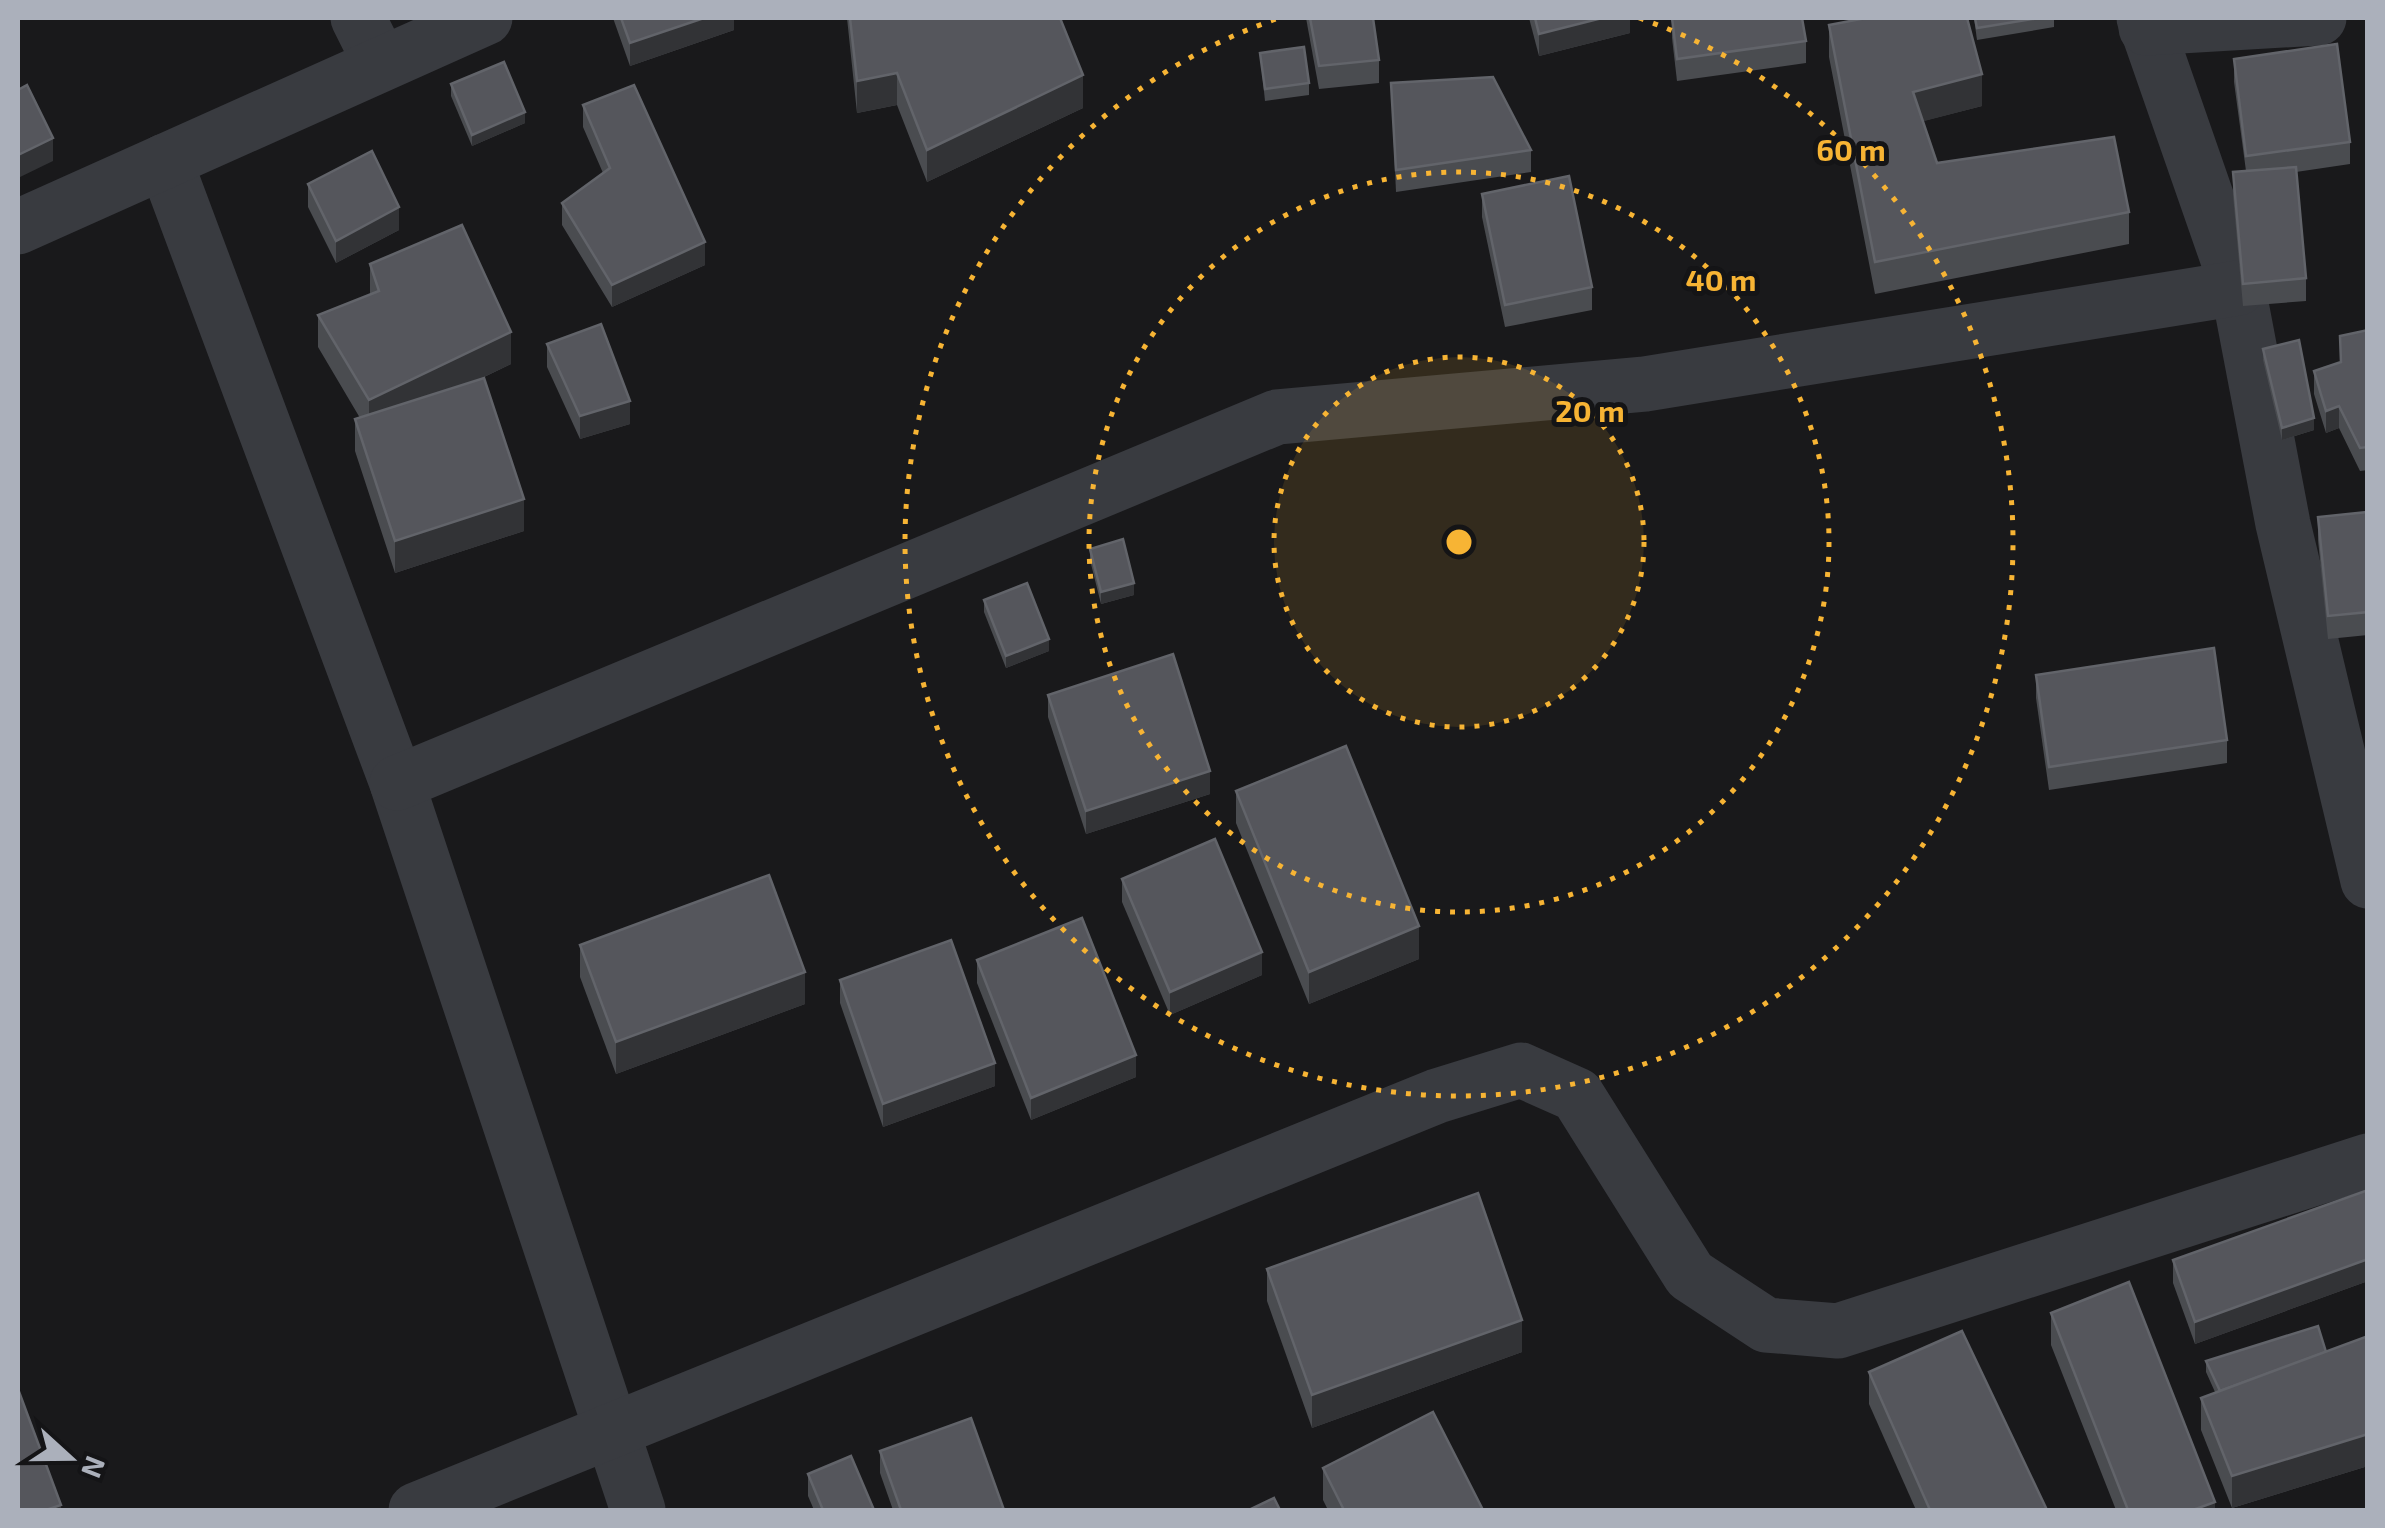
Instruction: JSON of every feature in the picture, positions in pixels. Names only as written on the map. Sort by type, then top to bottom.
[{"type":"street","points":[[18,226],[164,160],[370,41],[485,18]]},
{"type":"street","points":[[2319,18],[2145,23],[2238,288],[2284,524],[2368,881]]},
{"type":"street","points":[[164,160],[398,783],[638,1510]]},
{"type":"street","points":[[398,783],[1277,417],[1645,384],[2238,288]]},
{"type":"street","points":[[416,1510],[1436,1096],[1521,1070],[1577,1095],[1690,1275],[1766,1324],[1838,1330],[2368,1161]]},
{"type":"building","points":[[621,18],[704,18],[630,43]]},
{"type":"building","points":[[850,18],[1060,18],[1083,75],[927,150],[897,73],[857,81]]},
{"type":"building","points":[[1310,18],[1373,18],[1379,60],[1319,66]]},
{"type":"building","points":[[1535,18],[1602,18],[1539,34]]},
{"type":"building","points":[[1672,18],[1802,18],[1806,41],[1677,59]]},
{"type":"building","points":[[1866,18],[1967,18],[1982,74],[1913,92],[1937,163],[2114,137],[2129,212],[1875,262],[1829,25]]},
{"type":"building","points":[[1975,18],[2039,18],[1977,28]]},
{"type":"building","points":[[2337,44],[2350,142],[2246,156],[2234,59]]},
{"type":"building","points":[[1304,47],[1309,83],[1265,89],[1260,53]]},
{"type":"building","points":[[504,62],[525,112],[472,135],[451,84]]},
{"type":"building","points":[[1493,77],[1531,150],[1396,170],[1391,83]]},
{"type":"building","points":[[27,85],[53,138],[18,155],[18,90]]},
{"type":"building","points":[[634,85],[705,242],[612,285],[562,203],[610,168],[583,105]]},
{"type":"building","points":[[372,151],[399,207],[336,241],[308,184]]},
{"type":"building","points":[[2296,167],[2306,278],[2243,284],[2233,172]]},
{"type":"building","points":[[1569,176],[1592,287],[1505,305],[1482,194]]},
{"type":"building","points":[[462,225],[511,332],[369,400],[318,315],[379,291],[370,264]]},
{"type":"building","points":[[601,324],[630,401],[580,416],[547,344]]},
{"type":"building","points":[[2368,330],[2368,447],[2360,448],[2339,406],[2326,411],[2314,371],[2341,362],[2340,336]]},
{"type":"building","points":[[2299,340],[2314,418],[2282,428],[2263,349]]},
{"type":"building","points":[[484,378],[524,499],[395,541],[355,419]]},
{"type":"building","points":[[2368,512],[2368,612],[2328,616],[2318,517]]},
{"type":"building","points":[[1123,539],[1134,583],[1101,592],[1090,549]]},
{"type":"building","points":[[1027,583],[1049,639],[1006,656],[984,600]]},
{"type":"building","points":[[2214,648],[2227,740],[2049,767],[2036,675]]},
{"type":"building","points":[[1173,654],[1210,771],[1086,811],[1048,695]]},
{"type":"building","points":[[1346,746],[1419,926],[1309,972],[1236,791]]},
{"type":"building","points":[[1215,839],[1262,952],[1170,992],[1122,879]]},
{"type":"building","points":[[769,875],[805,972],[616,1042],[580,945]]},
{"type":"building","points":[[1082,918],[1136,1055],[1031,1098],[977,960]]},
{"type":"building","points":[[951,940],[995,1063],[883,1104],[840,980]]},
{"type":"building","points":[[2368,1190],[2368,1259],[2195,1322],[2173,1260]]},
{"type":"building","points":[[1478,1193],[1522,1320],[1312,1395],[1267,1269]]},
{"type":"building","points":[[2129,1282],[2215,1502],[2193,1510],[2128,1510],[2051,1313]]},
{"type":"building","points":[[2318,1326],[2326,1352],[2220,1391],[2206,1361]]},
{"type":"building","points":[[1962,1331],[2047,1510],[1930,1510],[1869,1372]]},
{"type":"building","points":[[2368,1336],[2368,1434],[2232,1476],[2201,1398]]},
{"type":"building","points":[[18,1389],[61,1505],[46,1510],[18,1510]]},
{"type":"building","points":[[1433,1412],[1483,1510],[1344,1510],[1323,1468]]},
{"type":"building","points":[[971,1418],[1004,1510],[901,1510],[880,1451]]},
{"type":"building","points":[[851,1456],[874,1510],[823,1510],[808,1474]]},
{"type":"building","points":[[1274,1498],[1280,1510],[1249,1510]]}]
